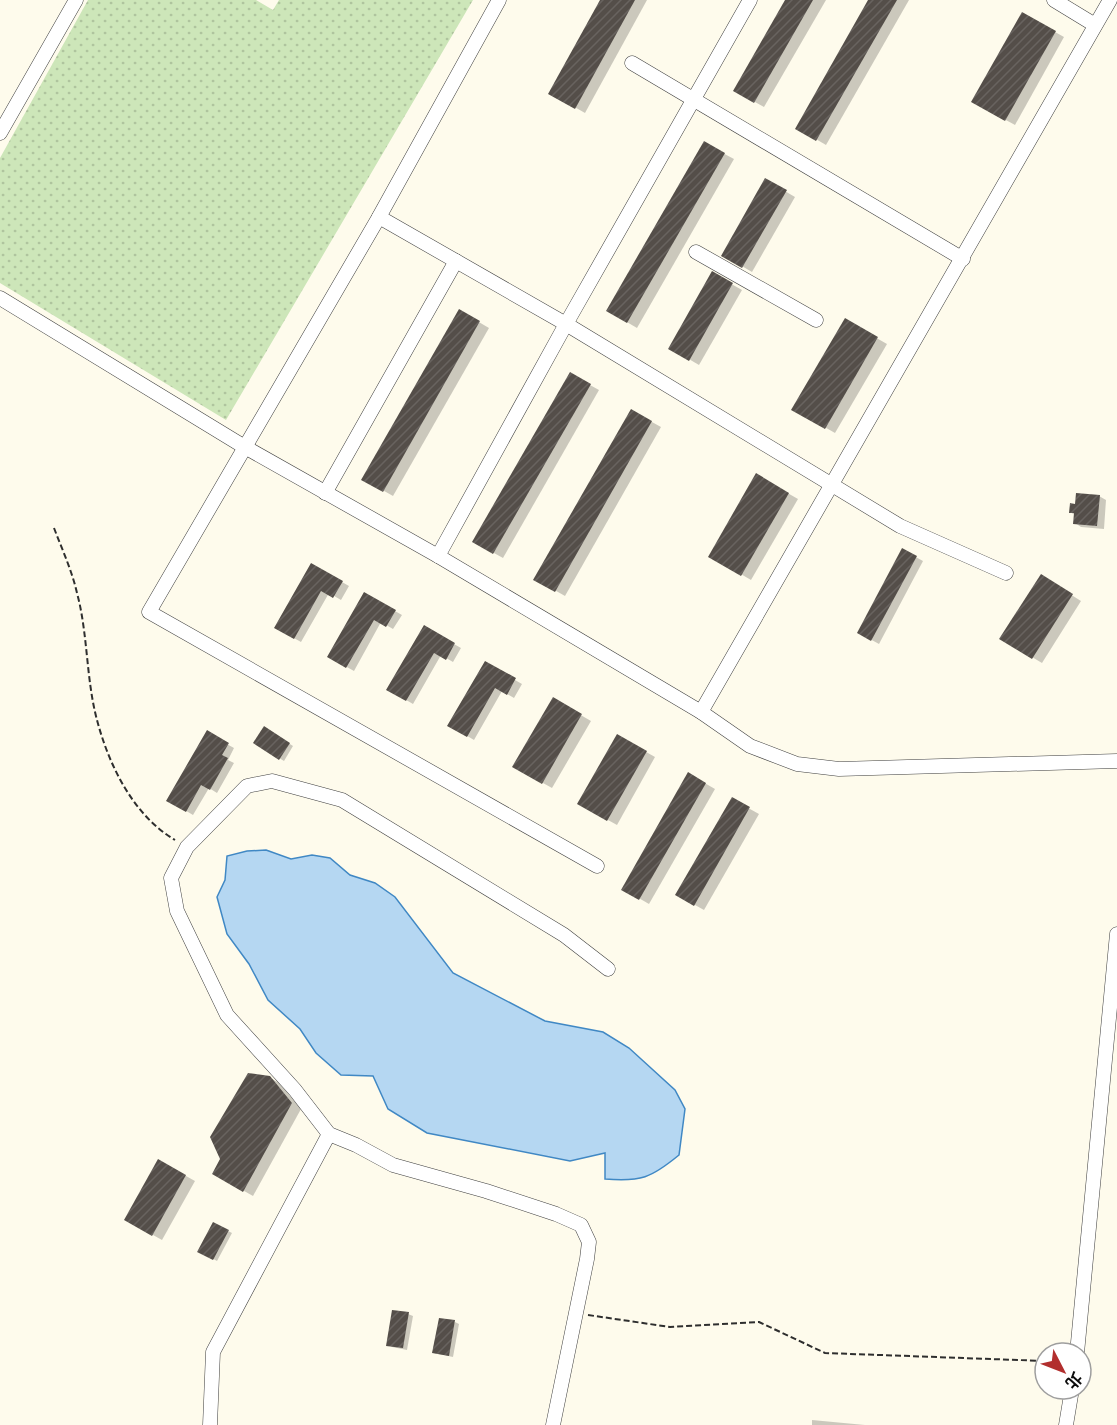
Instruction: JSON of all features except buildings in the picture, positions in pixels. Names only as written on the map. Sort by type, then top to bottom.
[{"type":"lane","points":[[0,133],[76,0]]},
{"type":"lane","points":[[499,0],[379,217],[243,446],[149,612],[597,866]]},
{"type":"lane","points":[[438,556],[566,324],[750,0]]},
{"type":"lane","points":[[1054,0],[1095,25]]},
{"type":"lane","points":[[701,711],[1110,0]]},
{"type":"lane","points":[[632,63],[963,259]]},
{"type":"lane","points":[[379,217],[566,324],[900,526],[1006,573]]},
{"type":"lane","points":[[696,252],[816,320]]},
{"type":"lane","points":[[325,493],[456,261]]},
{"type":"lane","points":[[0,298],[243,446],[438,556],[701,711],[750,746],[797,764],[839,769],[1117,761]]},
{"type":"lane","points":[[553,1425],[589,1242],[580,1225],[556,1214],[486,1191],[393,1165],[356,1145],[329,1134],[295,1090],[227,1015],[194,951],[177,911],[171,878],[187,847],[247,786],[272,781],[342,800],[564,935],[608,969]]},
{"type":"lane","points":[[1078,1341],[1117,934]]},
{"type":"lane","points":[[210,1425],[213,1352],[329,1134]]},
{"type":"lane","points":[[1066,1425],[1070,1401]]},
{"type":"path","points":[[54,528],[77,593],[97,720],[109,756],[130,797],[156,830],[187,847]]},
{"type":"path","points":[[576,1313],[670,1327],[759,1322],[825,1353],[1033,1361]]},
{"type":"green space","points":[[88,0],[256,0],[273,10],[279,0],[473,0],[226,420],[0,283],[0,158]]},
{"type":"water","points":[[266,850],[291,859],[312,855],[330,858],[350,875],[375,883],[395,897],[453,973],[545,1021],[603,1032],[629,1048],[675,1090],[685,1109],[679,1155],[661,1169],[645,1177],[628,1180],[605,1179],[605,1153],[570,1161],[427,1133],[388,1109],[373,1076],[341,1075],[316,1053],[300,1029],[268,1000],[249,964],[227,934],[217,897],[225,880],[227,856],[247,851]]}]
